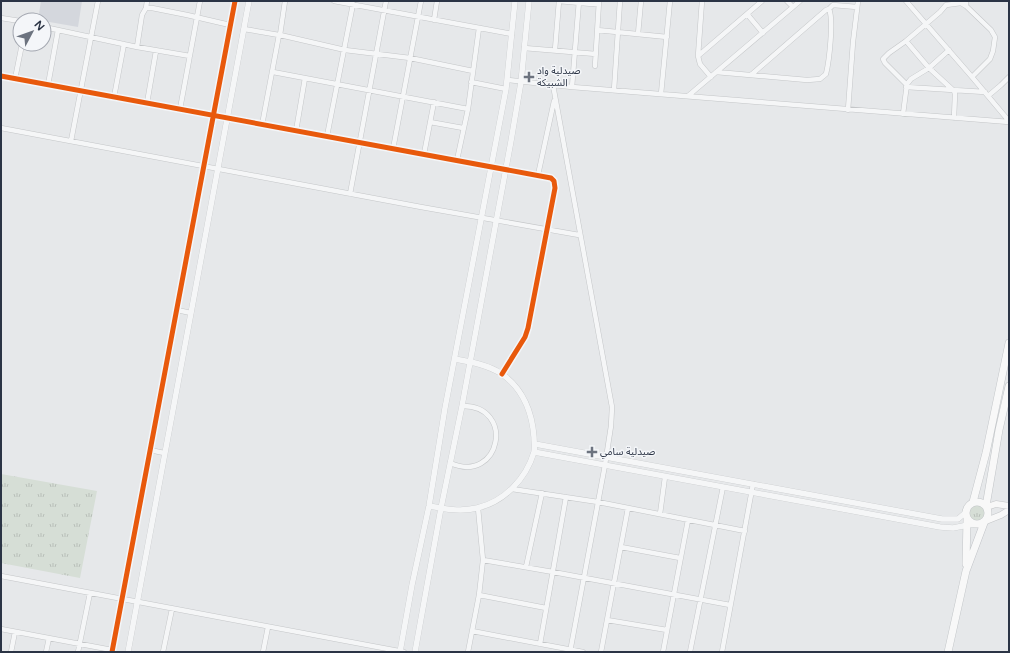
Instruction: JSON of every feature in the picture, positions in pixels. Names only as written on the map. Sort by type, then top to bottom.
[{"type":"main road","points":[[966,571],[968,506],[973,502],[986,454],[1009,343]]},
{"type":"main road","points":[[948,652],[966,571],[988,514],[986,506],[989,484],[1009,386]]},
{"type":"main road","points":[[973,502],[980,502],[986,506],[996,504],[1009,506]]},
{"type":"main road","points":[[968,520],[980,525],[1009,510]]},
{"type":"street","points":[[71,141],[98,1]]},
{"type":"street","points":[[137,47],[142,15],[146,8],[147,1]]},
{"type":"street","points":[[180,109],[200,1]]},
{"type":"street","points":[[1,629],[112,651],[235,1]]},
{"type":"street","points":[[128,652],[249,1]]},
{"type":"street","points":[[262,125],[286,1]]},
{"type":"street","points":[[334,1],[352,3],[384,11],[512,34]]},
{"type":"street","points":[[350,194],[386,1]]},
{"type":"street","points":[[393,149],[421,1]]},
{"type":"street","points":[[434,20],[437,1]]},
{"type":"street","points":[[1,576],[401,652],[412,585],[429,506],[444,416],[508,80],[515,1]]},
{"type":"street","points":[[416,652],[441,508],[462,406],[506,170],[521,82],[529,1]]},
{"type":"street","points":[[555,50],[559,1],[596,4],[599,1]]},
{"type":"street","points":[[595,66],[599,1]]},
{"type":"street","points":[[614,90],[620,1]]},
{"type":"street","points":[[638,34],[641,1]]},
{"type":"street","points":[[661,94],[670,1]]},
{"type":"street","points":[[702,1],[698,56],[700,64],[711,77]]},
{"type":"street","points":[[698,56],[762,1]]},
{"type":"street","points":[[787,1],[793,7]]},
{"type":"street","points":[[688,96],[800,1]]},
{"type":"street","points":[[906,1],[1009,122]]},
{"type":"street","points":[[572,87],[579,2]]},
{"type":"street","points":[[327,136],[345,50],[352,3]]},
{"type":"street","points":[[972,77],[990,60],[995,37],[991,30],[966,4],[961,3],[946,5],[906,42],[889,53],[883,59],[907,86],[986,94],[1002,85],[1009,77]]},
{"type":"street","points":[[751,75],[824,11],[835,4],[858,4],[852,48],[848,110]]},
{"type":"street","points":[[146,8],[230,25]]},
{"type":"street","points":[[716,72],[807,80],[820,79],[825,76],[827,71],[831,25],[831,15],[829,9]]},
{"type":"street","points":[[747,14],[762,33]]},
{"type":"street","points":[[1,18],[12,20]]},
{"type":"street","points":[[457,160],[468,109],[479,28]]},
{"type":"street","points":[[52,29],[156,51],[190,56]]},
{"type":"street","points":[[244,29],[280,35],[345,50],[410,58],[473,71]]},
{"type":"street","points":[[48,85],[58,30]]},
{"type":"street","points":[[597,30],[667,37]]},
{"type":"street","points":[[906,42],[930,68],[954,90],[954,118]]},
{"type":"street","points":[[114,97],[124,44]]},
{"type":"street","points":[[524,48],[596,54]]},
{"type":"street","points":[[903,114],[907,86],[911,80],[930,68],[949,50]]},
{"type":"street","points":[[147,103],[156,51]]},
{"type":"street","points":[[15,79],[20,52]]},
{"type":"street","points":[[273,72],[468,109]]},
{"type":"street","points":[[1,76],[551,178],[555,184],[528,328],[525,337],[502,374]]},
{"type":"street","points":[[296,131],[305,78]]},
{"type":"street","points":[[508,80],[572,87],[1009,122]]},
{"type":"street","points":[[471,82],[506,89]]},
{"type":"street","points":[[552,85],[612,407],[611,426],[605,465],[570,651]]},
{"type":"street","points":[[538,175],[555,97]]},
{"type":"street","points":[[424,154],[434,102]]},
{"type":"street","points":[[430,122],[463,128]]},
{"type":"street","points":[[1,128],[350,194],[580,235]]},
{"type":"street","points":[[177,310],[191,313]]},
{"type":"street","points":[[429,506],[460,510],[478,508],[496,501],[512,489],[524,473],[534,452],[535,444],[531,416],[527,404],[520,392],[502,374],[487,366],[455,359]]},
{"type":"street","points":[[450,463],[464,467],[478,465],[490,456],[496,443],[495,428],[488,416],[476,408],[462,406]]},
{"type":"street","points":[[535,444],[942,519],[968,520]]},
{"type":"street","points":[[150,450],[164,453]]},
{"type":"street","points":[[534,452],[940,527],[953,528],[968,520]]},
{"type":"street","points":[[660,514],[665,477]]},
{"type":"street","points":[[722,652],[753,484]]},
{"type":"street","points":[[690,652],[723,487]]},
{"type":"street","points":[[512,489],[598,502],[745,531]]},
{"type":"street","points":[[526,567],[542,493]]},
{"type":"street","points":[[540,644],[566,497]]},
{"type":"street","points":[[468,652],[479,596],[483,560],[478,508]]},
{"type":"street","points":[[601,652],[628,508]]},
{"type":"street","points":[[663,652],[688,520]]},
{"type":"street","points":[[621,547],[680,558]]},
{"type":"street","points":[[483,560],[730,605]]},
{"type":"street","points":[[78,652],[90,593]]},
{"type":"street","points":[[479,596],[546,608]]},
{"type":"street","points":[[163,652],[172,609]]},
{"type":"street","points":[[607,620],[667,630]]},
{"type":"street","points":[[264,652],[268,627]]},
{"type":"street","points":[[472,631],[570,651],[583,652]]},
{"type":"street","points":[[11,652],[15,632]]},
{"type":"street","points":[[46,652],[48,638]]},
{"type":"shaded area","points":[[41,1],[82,1],[78,27],[52,22],[52,12],[39,12]]},
{"type":"green space","points":[[1,474],[97,491],[80,578],[1,563]]},
{"type":"green space","points":[[976,504],[983,507],[986,514],[983,521],[976,524],[969,521],[966,514],[969,507]]},
{"type":"cycle path","points":[[112,652],[235,1]]},
{"type":"cycle path","points":[[1,76],[551,178],[554,181],[555,188],[528,328],[525,337],[502,374]]},
{"type":"place","name":"صيدلية واد الشبيكة","points":[[529,77]]},
{"type":"place","name":"صيدلية سامي","points":[[592,452]]}]
